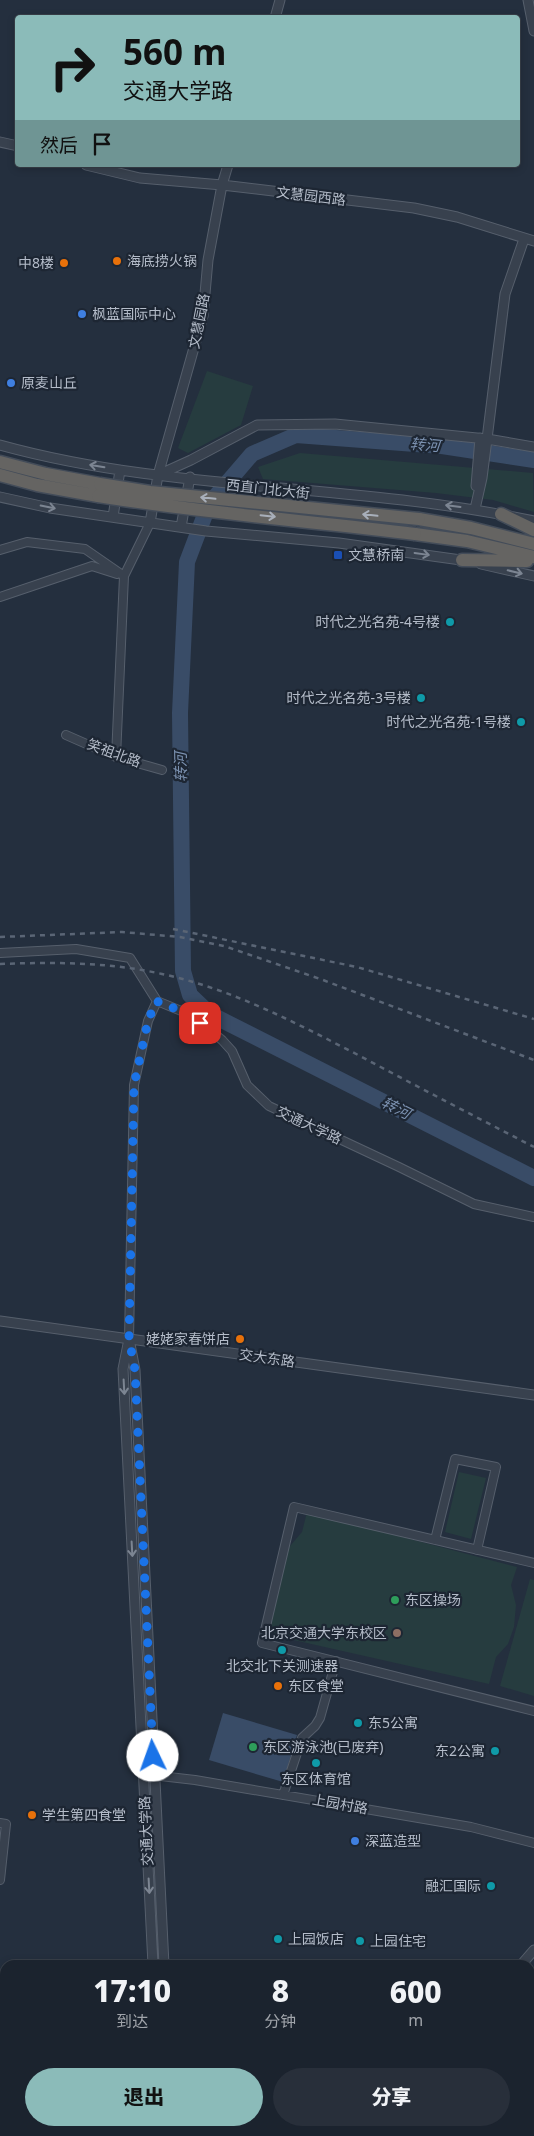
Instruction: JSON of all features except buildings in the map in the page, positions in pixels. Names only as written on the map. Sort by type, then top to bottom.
[{"type":"highway","name":"西直门北大街","points":[[0,462],[148,504],[301,520],[467,541],[534,557]]},
{"type":"highway","name":"西直门北大街","points":[[0,475],[37,485],[150,492],[418,520],[471,528],[534,544]]},
{"type":"highway","points":[[501,514],[534,530]]},
{"type":"highway","points":[[462,560],[534,561]]},
{"type":"street","points":[[276,15],[280,0]]},
{"type":"street","points":[[528,0],[534,31]]},
{"type":"street","points":[[0,142],[15,145]]},
{"type":"street","name":"文慧园西路","points":[[94,167],[140,178],[222,185],[414,208],[457,216],[534,241]]},
{"type":"street","name":"文慧园路","points":[[150,523],[158,475],[203,316],[208,260],[222,185],[227,167]]},
{"type":"street","points":[[475,509],[483,438],[505,294],[524,238]]},
{"type":"street","points":[[158,475],[257,425],[336,424],[483,438],[534,447]]},
{"type":"street","name":"西直门北大街","points":[[0,444],[50,458],[120,470],[372,496],[475,509],[534,521]]},
{"type":"street","points":[[113,517],[120,470]]},
{"type":"street","points":[[179,527],[194,478]]},
{"type":"street","points":[[0,496],[50,508],[206,531],[339,542],[462,560],[534,576]]},
{"type":"street","points":[[116,757],[124,576],[150,523]]},
{"type":"street","points":[[0,550],[26,542],[85,549],[124,576]]},
{"type":"street","points":[[0,597],[92,566],[124,576]]},
{"type":"street","name":"笑祖北路","points":[[66,735],[116,757],[162,770]]},
{"type":"street","points":[[0,953],[76,949],[130,958],[156,1001]]},
{"type":"street","name":"交通大学路","points":[[153,1960],[123,1369],[129,1339],[134,1085],[148,1021],[156,1001],[191,1015],[222,1040],[232,1051],[247,1085],[270,1106],[474,1204],[534,1217]]},
{"type":"street","name":"交大东路","points":[[0,1321],[534,1395]]},
{"type":"street","name":"交通大学路","points":[[129,1339],[135,1370],[164,1960]]},
{"type":"street","points":[[435,1540],[455,1459],[496,1467],[477,1550]]},
{"type":"street","points":[[534,1563],[294,1507],[262,1643],[534,1711]]},
{"type":"street","points":[[283,1795],[302,1738],[315,1726],[320,1718],[336,1661]]},
{"type":"street","name":"上园村路","points":[[144,1774],[283,1795],[471,1827],[534,1843]]},
{"type":"street","points":[[0,1823],[6,1824],[0,1880]]},
{"type":"street","points":[[525,1960],[534,1950]]},
{"type":"green space","points":[[207,371],[253,386],[241,425],[188,453],[178,448]]},
{"type":"green space","points":[[300,453],[533,473],[534,512],[493,500],[436,493],[263,479],[258,467]]},
{"type":"green space","points":[[459,1472],[486,1478],[471,1539],[445,1532]]},
{"type":"green space","name":"东区操场","points":[[307,1512],[517,1567],[511,1585],[516,1605],[514,1627],[508,1644],[496,1657],[489,1684],[267,1634],[285,1552],[302,1532]]},
{"type":"green space","points":[[530,1579],[534,1580],[534,1696],[500,1686]]},
{"type":"water","name":"东区游泳池(已废弃)","points":[[223,1713],[297,1735],[283,1782],[209,1760]]},
{"type":"waterway","name":"转河","points":[[534,460],[442,446],[296,435],[252,454],[209,504],[187,562],[180,713],[183,971],[190,995],[210,1014],[534,1178]]},
{"type":"railway","points":[[173,929],[357,967],[534,1019]]},
{"type":"railway","points":[[0,937],[122,932],[180,937],[224,946],[323,980],[534,1060]]},
{"type":"railway","points":[[0,964],[61,963],[102,965],[142,970],[188,980],[239,998],[312,1031],[534,1147]]},
{"type":"place","name":"海底捞火锅","points":[[117,261]]},
{"type":"place","name":"中8楼","points":[[64,263]]},
{"type":"place","name":"枫蓝国际中心","points":[[82,314]]},
{"type":"place","name":"原麦山丘","points":[[11,383]]},
{"type":"place","name":"文慧桥南","points":[[338,555]]},
{"type":"place","name":"时代之光名苑-4号楼","points":[[450,622]]},
{"type":"place","name":"时代之光名苑-3号楼","points":[[421,698]]},
{"type":"place","name":"时代之光名苑-1号楼","points":[[521,722]]},
{"type":"place","name":"姥姥家春饼店","points":[[240,1339]]},
{"type":"place","name":"东区操场","points":[[395,1600]]},
{"type":"place","name":"北京交通大学东校区","points":[[397,1633]]},
{"type":"place","name":"北交北下关测速器","points":[[282,1650]]},
{"type":"place","name":"东区食堂","points":[[278,1686]]},
{"type":"place","name":"东5公寓","points":[[358,1723]]},
{"type":"place","name":"东区游泳池(已废弃)","points":[[253,1747]]},
{"type":"place","name":"东2公寓","points":[[495,1751]]},
{"type":"place","name":"东区体育馆","points":[[316,1763]]},
{"type":"place","name":"学生第四食堂","points":[[32,1815]]},
{"type":"place","name":"深蓝造型","points":[[355,1841]]},
{"type":"place","name":"融汇国际","points":[[491,1886]]},
{"type":"place","name":"上园饭店","points":[[278,1939]]},
{"type":"place","name":"上园住宅","points":[[360,1941]]},
{"type":"route","points":[[153,1756],[135,1370],[129,1339],[134,1085],[148,1021],[156,1001],[191,1015],[200,1023]]}]
